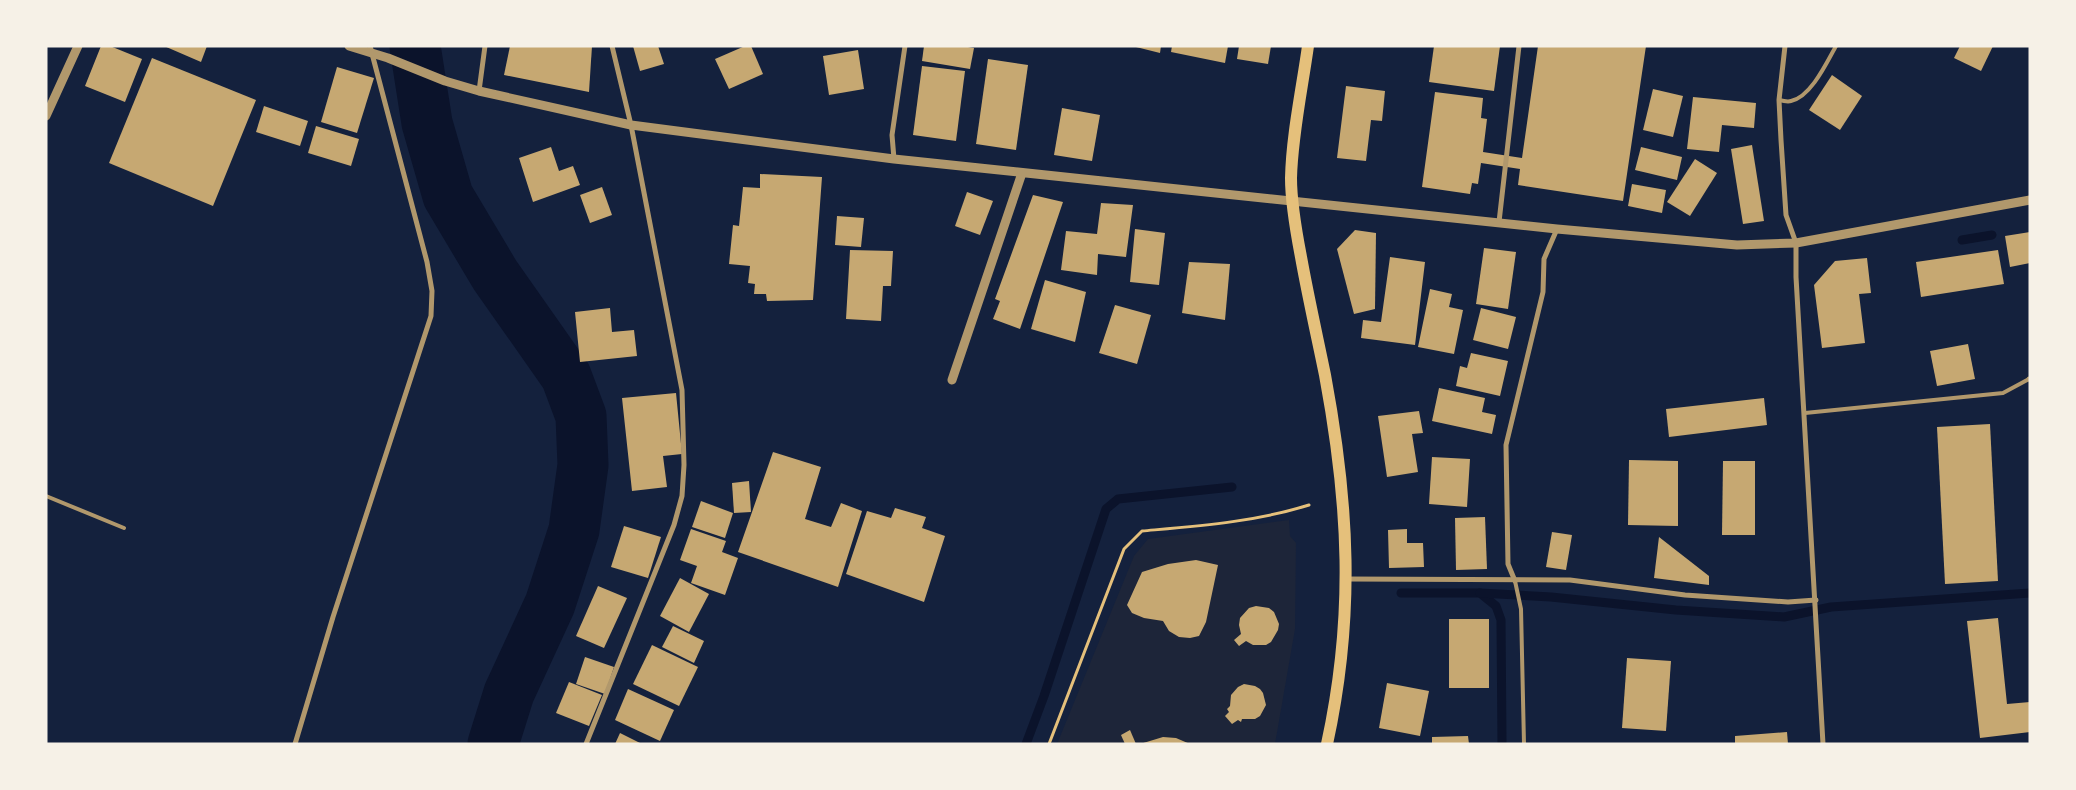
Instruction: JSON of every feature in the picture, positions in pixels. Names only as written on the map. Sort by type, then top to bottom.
[{"type":"main road","points":[[1308,46],[1293,160],[1292,200],[1296,234],[1331,406],[1338,453],[1346,536],[1347,579],[1341,662],[1335,705],[1326,744]]},
{"type":"street","points":[[46,116],[78,46]]},
{"type":"street","points":[[349,46],[371,50],[445,80],[480,91],[631,125],[894,159],[1557,229],[1736,245],[1796,243],[2030,200]]},
{"type":"street","points":[[480,91],[485,46]]},
{"type":"street","points":[[586,744],[674,525],[682,496],[684,465],[684,417],[678,363],[631,125],[612,46]]},
{"type":"street","points":[[894,159],[892,135],[905,46]]},
{"type":"street","points":[[1499,222],[1519,46]]},
{"type":"street","points":[[1785,46],[1779,100],[1786,216],[1796,243],[1796,277],[1823,744]]},
{"type":"street","points":[[295,744],[333,617],[431,316],[432,291],[427,262],[371,50]]},
{"type":"street","points":[[952,380],[1022,173]]},
{"type":"street","points":[[1515,581],[1508,564],[1506,445],[1543,292],[1544,259],[1557,229]]},
{"type":"street","points":[[1347,579],[1570,580],[1685,595],[1788,602],[1816,600]]},
{"type":"lane","points":[[1779,100],[1792,101],[1814,84],[1836,46]]},
{"type":"lane","points":[[1805,413],[2003,393],[2029,379]]},
{"type":"lane","points":[[46,496],[124,528]]},
{"type":"lane","points":[[1515,581],[1521,609],[1524,744]]},
{"type":"path","points":[[1049,744],[1124,549],[1142,531],[1223,523],[1270,515],[1309,505]]},
{"type":"shaded area","points":[[1289,520],[1290,536],[1296,543],[1295,629],[1275,744],[1057,744],[1134,556],[1148,539]]},
{"type":"building","points":[[101,46],[110,46],[142,59],[125,102],[85,86]]},
{"type":"building","points":[[164,46],[207,46],[201,62]]},
{"type":"building","points":[[510,46],[592,46],[589,92],[504,75]]},
{"type":"building","points":[[633,46],[658,46],[664,64],[640,71]]},
{"type":"building","points":[[745,46],[751,46],[763,74],[729,89],[715,59]]},
{"type":"building","points":[[924,46],[962,46],[974,48],[970,69],[922,61]]},
{"type":"building","points":[[1132,46],[1161,46],[1160,53]]},
{"type":"building","points":[[1172,46],[1228,46],[1225,63],[1171,52]]},
{"type":"building","points":[[1239,46],[1271,46],[1268,64],[1237,59]]},
{"type":"building","points":[[1434,46],[1500,46],[1494,91],[1429,82]]},
{"type":"building","points":[[1538,46],[1646,46],[1623,201],[1518,185],[1520,169],[1481,163],[1478,184],[1472,183],[1470,194],[1422,187],[1435,92],[1483,98],[1481,118],[1487,119],[1483,152],[1522,158]]},
{"type":"building","points":[[1960,46],[1993,46],[1981,71],[1954,58]]},
{"type":"building","points":[[858,50],[864,89],[829,95],[823,56]]},
{"type":"building","points":[[152,58],[256,100],[213,206],[109,163]]},
{"type":"building","points":[[988,59],[1028,65],[1016,150],[976,144]]},
{"type":"building","points":[[922,66],[965,71],[956,141],[913,135]]},
{"type":"building","points":[[337,67],[374,78],[357,133],[321,122]]},
{"type":"building","points":[[1832,75],[1862,96],[1840,130],[1809,110]]},
{"type":"building","points":[[1346,86],[1385,91],[1382,121],[1371,120],[1366,161],[1337,158]]},
{"type":"building","points":[[1653,89],[1683,96],[1673,137],[1643,130]]},
{"type":"building","points":[[1693,97],[1756,103],[1754,128],[1722,125],[1719,152],[1687,149]]},
{"type":"building","points":[[264,106],[308,121],[300,146],[256,132]]},
{"type":"building","points":[[1062,108],[1100,115],[1092,161],[1054,155]]},
{"type":"building","points":[[316,126],[359,139],[351,166],[308,153]]},
{"type":"building","points":[[1752,145],[1764,221],[1743,224],[1731,149]]},
{"type":"building","points":[[551,147],[559,171],[573,166],[580,185],[533,202],[519,158]]},
{"type":"building","points":[[1641,147],[1682,157],[1677,180],[1635,170]]},
{"type":"building","points":[[1695,159],[1717,173],[1690,216],[1667,202]]},
{"type":"building","points":[[760,174],[822,177],[813,300],[767,301],[766,294],[754,294],[755,284],[748,283],[750,266],[729,264],[733,225],[739,226],[743,187],[760,188]]},
{"type":"building","points":[[1632,184],[1666,190],[1662,213],[1628,206]]},
{"type":"building","points":[[602,187],[612,215],[590,223],[580,195]]},
{"type":"building","points":[[967,192],[993,201],[980,235],[955,226]]},
{"type":"building","points":[[1033,195],[1063,202],[1020,329],[993,319],[1000,301],[995,299]]},
{"type":"building","points":[[1101,203],[1133,205],[1126,257],[1098,254],[1097,275],[1061,270],[1066,231],[1097,234]]},
{"type":"building","points":[[837,216],[864,218],[861,247],[835,245]]},
{"type":"building","points":[[1135,229],[1165,233],[1159,285],[1130,282]]},
{"type":"building","points":[[1355,230],[1376,233],[1375,309],[1354,314],[1337,249]]},
{"type":"building","points":[[2030,232],[2030,263],[2010,267],[2005,236]]},
{"type":"building","points":[[1484,248],[1516,252],[1508,309],[1476,304]]},
{"type":"building","points":[[850,250],[893,251],[891,286],[883,286],[881,321],[846,319]]},
{"type":"building","points":[[1998,250],[2004,284],[1921,297],[1916,262]]},
{"type":"building","points":[[1390,257],[1425,262],[1415,345],[1361,338],[1363,320],[1381,322]]},
{"type":"building","points":[[1867,258],[1871,293],[1859,294],[1865,343],[1822,348],[1814,285],[1835,261]]},
{"type":"building","points":[[1189,262],[1230,264],[1225,320],[1182,313]]},
{"type":"building","points":[[1045,280],[1086,292],[1075,342],[1031,329]]},
{"type":"building","points":[[1430,289],[1452,294],[1449,307],[1463,310],[1454,354],[1418,347]]},
{"type":"building","points":[[1115,305],[1151,315],[1137,364],[1099,353]]},
{"type":"building","points":[[610,308],[612,332],[634,330],[637,356],[580,362],[575,312]]},
{"type":"building","points":[[1481,308],[1516,317],[1508,349],[1473,340]]},
{"type":"building","points":[[1968,344],[1975,379],[1937,386],[1930,351]]},
{"type":"building","points":[[1471,353],[1508,361],[1500,396],[1456,386],[1460,366],[1467,368]]},
{"type":"building","points":[[1439,388],[1485,398],[1482,412],[1496,415],[1492,434],[1432,421]]},
{"type":"building","points":[[676,393],[682,454],[663,456],[667,487],[632,491],[622,398]]},
{"type":"building","points":[[1764,398],[1767,425],[1669,437],[1666,409]]},
{"type":"building","points":[[1419,411],[1423,433],[1412,434],[1418,472],[1387,477],[1378,416]]},
{"type":"building","points":[[1990,424],[1998,581],[1945,584],[1937,427]]},
{"type":"building","points":[[773,452],[821,467],[805,519],[831,527],[841,503],[862,511],[838,587],[738,552]]},
{"type":"building","points":[[1432,457],[1470,459],[1467,507],[1429,504]]},
{"type":"building","points":[[1629,460],[1678,461],[1678,526],[1628,525]]},
{"type":"building","points":[[1723,461],[1755,461],[1755,535],[1722,535]]},
{"type":"building","points":[[749,481],[751,512],[734,513],[732,483]]},
{"type":"building","points":[[701,501],[733,513],[725,538],[692,527]]},
{"type":"building","points":[[895,508],[926,517],[922,528],[945,536],[924,602],[846,574],[867,511],[891,518]]},
{"type":"building","points":[[1485,517],[1487,569],[1456,570],[1455,518]]},
{"type":"building","points":[[624,526],[661,537],[648,578],[611,567]]},
{"type":"building","points":[[691,529],[726,541],[722,552],[738,558],[725,595],[691,583],[697,566],[680,560]]},
{"type":"building","points":[[1407,529],[1407,543],[1423,543],[1424,567],[1389,568],[1388,530]]},
{"type":"building","points":[[1552,532],[1572,535],[1566,570],[1546,567]]},
{"type":"building","points":[[1659,537],[1709,576],[1709,585],[1654,578]]},
{"type":"building","points":[[1196,560],[1218,565],[1206,622],[1199,636],[1190,638],[1179,637],[1169,631],[1163,621],[1144,618],[1132,613],[1127,605],[1142,572],[1168,564]]},
{"type":"building","points":[[680,578],[709,594],[689,632],[660,616]]},
{"type":"building","points":[[598,586],[627,598],[604,648],[576,636]]},
{"type":"building","points":[[1256,606],[1269,608],[1274,612],[1279,624],[1278,630],[1271,642],[1266,645],[1253,645],[1246,641],[1239,646],[1234,640],[1241,634],[1240,618],[1249,608]]},
{"type":"building","points":[[1998,618],[2007,704],[2030,702],[2030,732],[1980,738],[1967,621]]},
{"type":"building","points":[[1449,619],[1489,619],[1489,688],[1449,688]]},
{"type":"building","points":[[673,626],[704,641],[694,663],[662,647]]},
{"type":"building","points":[[652,645],[698,667],[679,706],[633,684]]},
{"type":"building","points":[[585,657],[614,667],[605,694],[576,684]]},
{"type":"building","points":[[1627,658],[1671,661],[1666,731],[1622,728]]},
{"type":"building","points":[[569,682],[602,695],[589,726],[556,713]]},
{"type":"building","points":[[1387,683],[1429,691],[1420,736],[1379,728]]},
{"type":"building","points":[[1244,684],[1260,689],[1266,705],[1260,716],[1255,719],[1242,719],[1241,722],[1238,720],[1232,724],[1225,716],[1229,712],[1227,709],[1230,706],[1231,695],[1238,687]]},
{"type":"building","points":[[628,689],[674,710],[660,741],[615,720]]},
{"type":"building","points":[[1130,730],[1136,744],[1125,744],[1121,735]]},
{"type":"building","points":[[1787,732],[1788,744],[1735,744],[1735,736]]},
{"type":"building","points":[[620,733],[642,744],[615,744]]},
{"type":"building","points":[[1468,736],[1469,744],[1432,744],[1432,737]]},
{"type":"building","points":[[1163,737],[1176,738],[1190,744],[1140,744]]},
{"type":"waterway","points":[[415,46],[427,123],[448,196],[495,275],[566,376],[581,416],[583,465],[574,530],[550,604],[509,693],[493,744]]},
{"type":"waterway","points":[[1962,240],[1992,235]]},
{"type":"waterway","points":[[1026,744],[1044,696],[1106,509],[1118,499],[1232,487]]},
{"type":"waterway","points":[[1401,593],[1480,593],[1496,606],[1501,620],[1502,744]]},
{"type":"waterway","points":[[1480,593],[1551,597],[1676,610],[1784,617],[1831,607],[2030,593]]}]
